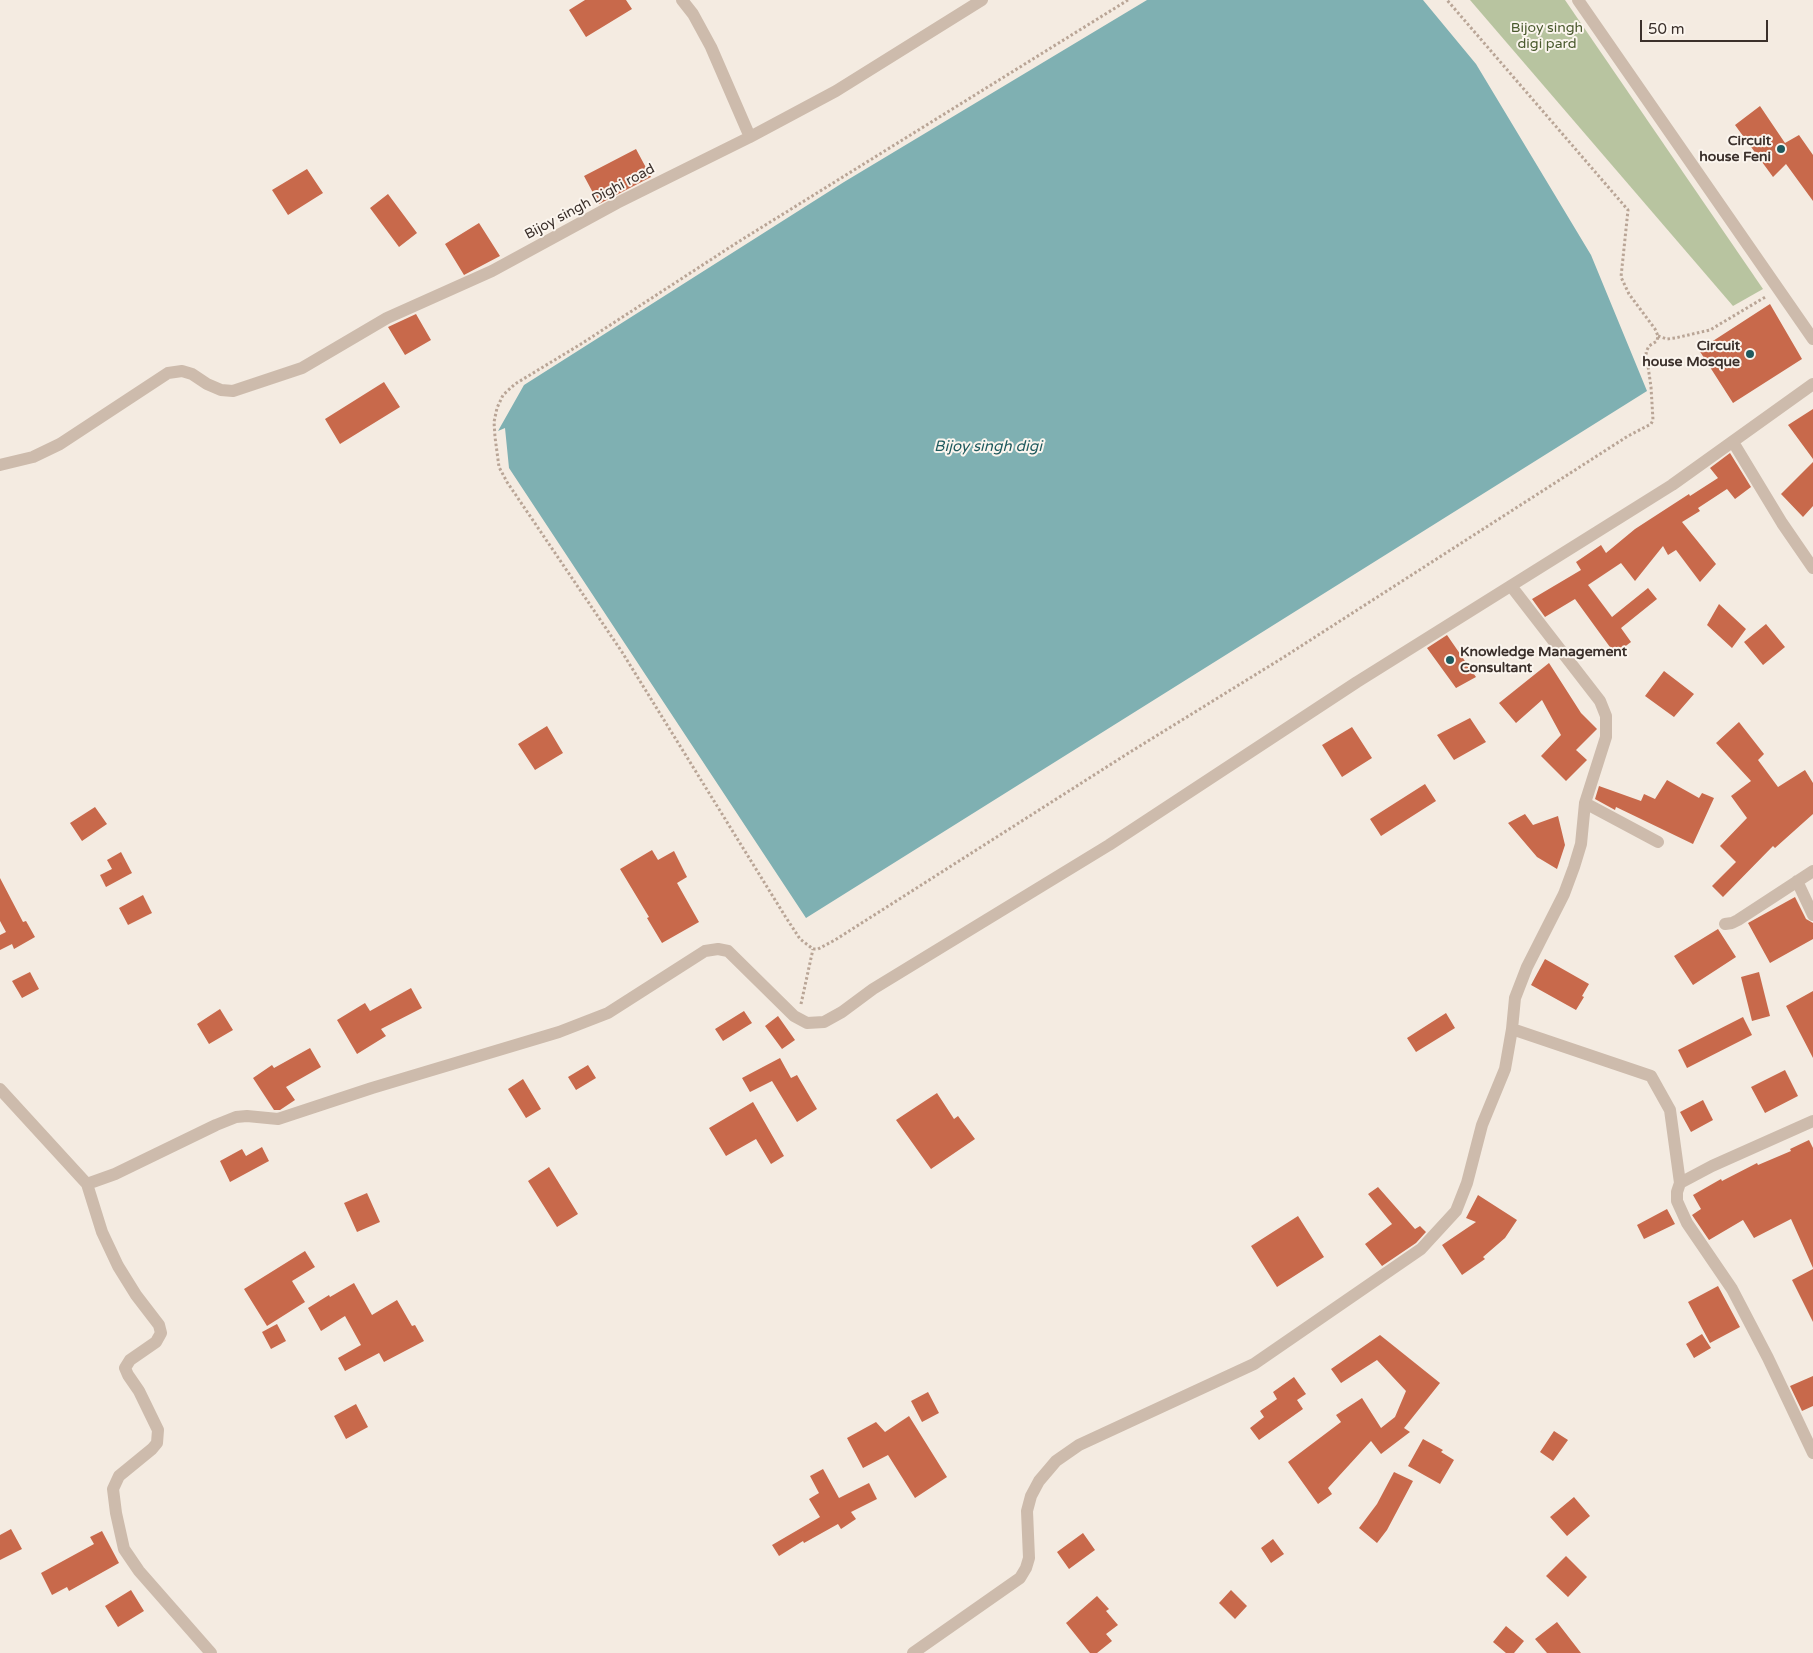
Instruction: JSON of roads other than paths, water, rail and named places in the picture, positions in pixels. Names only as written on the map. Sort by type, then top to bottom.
[{"type":"street","points":[[682,0],[711,47],[750,138]]},
{"type":"street","name":"Bijoy singh Dighi road","points":[[0,465],[33,458],[60,444],[168,373],[182,371],[200,378],[207,384],[221,390],[234,391],[302,368],[387,318],[492,271],[617,203],[750,138],[836,91],[982,0]]},
{"type":"street","points":[[1578,0],[1813,339]]},
{"type":"street","points":[[87,1184],[115,1174],[236,1117],[247,1116],[278,1119],[372,1088],[558,1032],[608,1013],[705,951],[718,949],[728,951],[777,1000],[798,1018],[807,1023],[824,1022],[842,1012],[873,989],[1109,845],[1357,682],[1672,485],[1813,384]]},
{"type":"street","points":[[1732,442],[1782,523],[1813,568]]},
{"type":"street","points":[[913,1653],[1020,1578],[1029,1558],[1027,1511],[1031,1496],[1039,1481],[1056,1461],[1080,1445],[1254,1364],[1421,1249],[1456,1210],[1467,1183],[1482,1125],[1505,1069],[1515,998],[1527,967],[1564,894],[1574,867],[1581,844],[1585,803],[1606,737],[1606,716],[1600,701],[1511,586]]},
{"type":"street","points":[[1585,803],[1658,842]]},
{"type":"street","points":[[1725,924],[1738,920],[1813,871]]},
{"type":"street","points":[[1797,881],[1813,915]]},
{"type":"street","points":[[1512,1029],[1651,1076],[1670,1110],[1680,1184],[1677,1192],[1677,1201],[1687,1223],[1732,1289],[1768,1358],[1813,1453]]},
{"type":"street","points":[[0,1089],[87,1184],[102,1232],[118,1266],[158,1325],[160,1333],[156,1342],[130,1360],[125,1368],[158,1430],[157,1443],[119,1476],[113,1489],[116,1513],[124,1549],[139,1571],[211,1653]]},
{"type":"street","points":[[1680,1184],[1712,1166],[1813,1121]]},
{"type":"water","name":"Bijoy singh digi","points":[[1147,0],[1423,0],[1476,64],[1591,255],[1647,391],[806,918],[509,468],[505,428],[498,431],[524,385],[844,182]]},
{"type":"place","name":"Circuit house Feni","points":[[1781,149]]},
{"type":"place","name":"Circuit house Mosque","points":[[1750,354]]},
{"type":"place","name":"Knowledge Management Consultant","points":[[1450,660]]},
{"type":"park label","name":"Bijoy singh digi pard","points":[[1547,36]]}]
